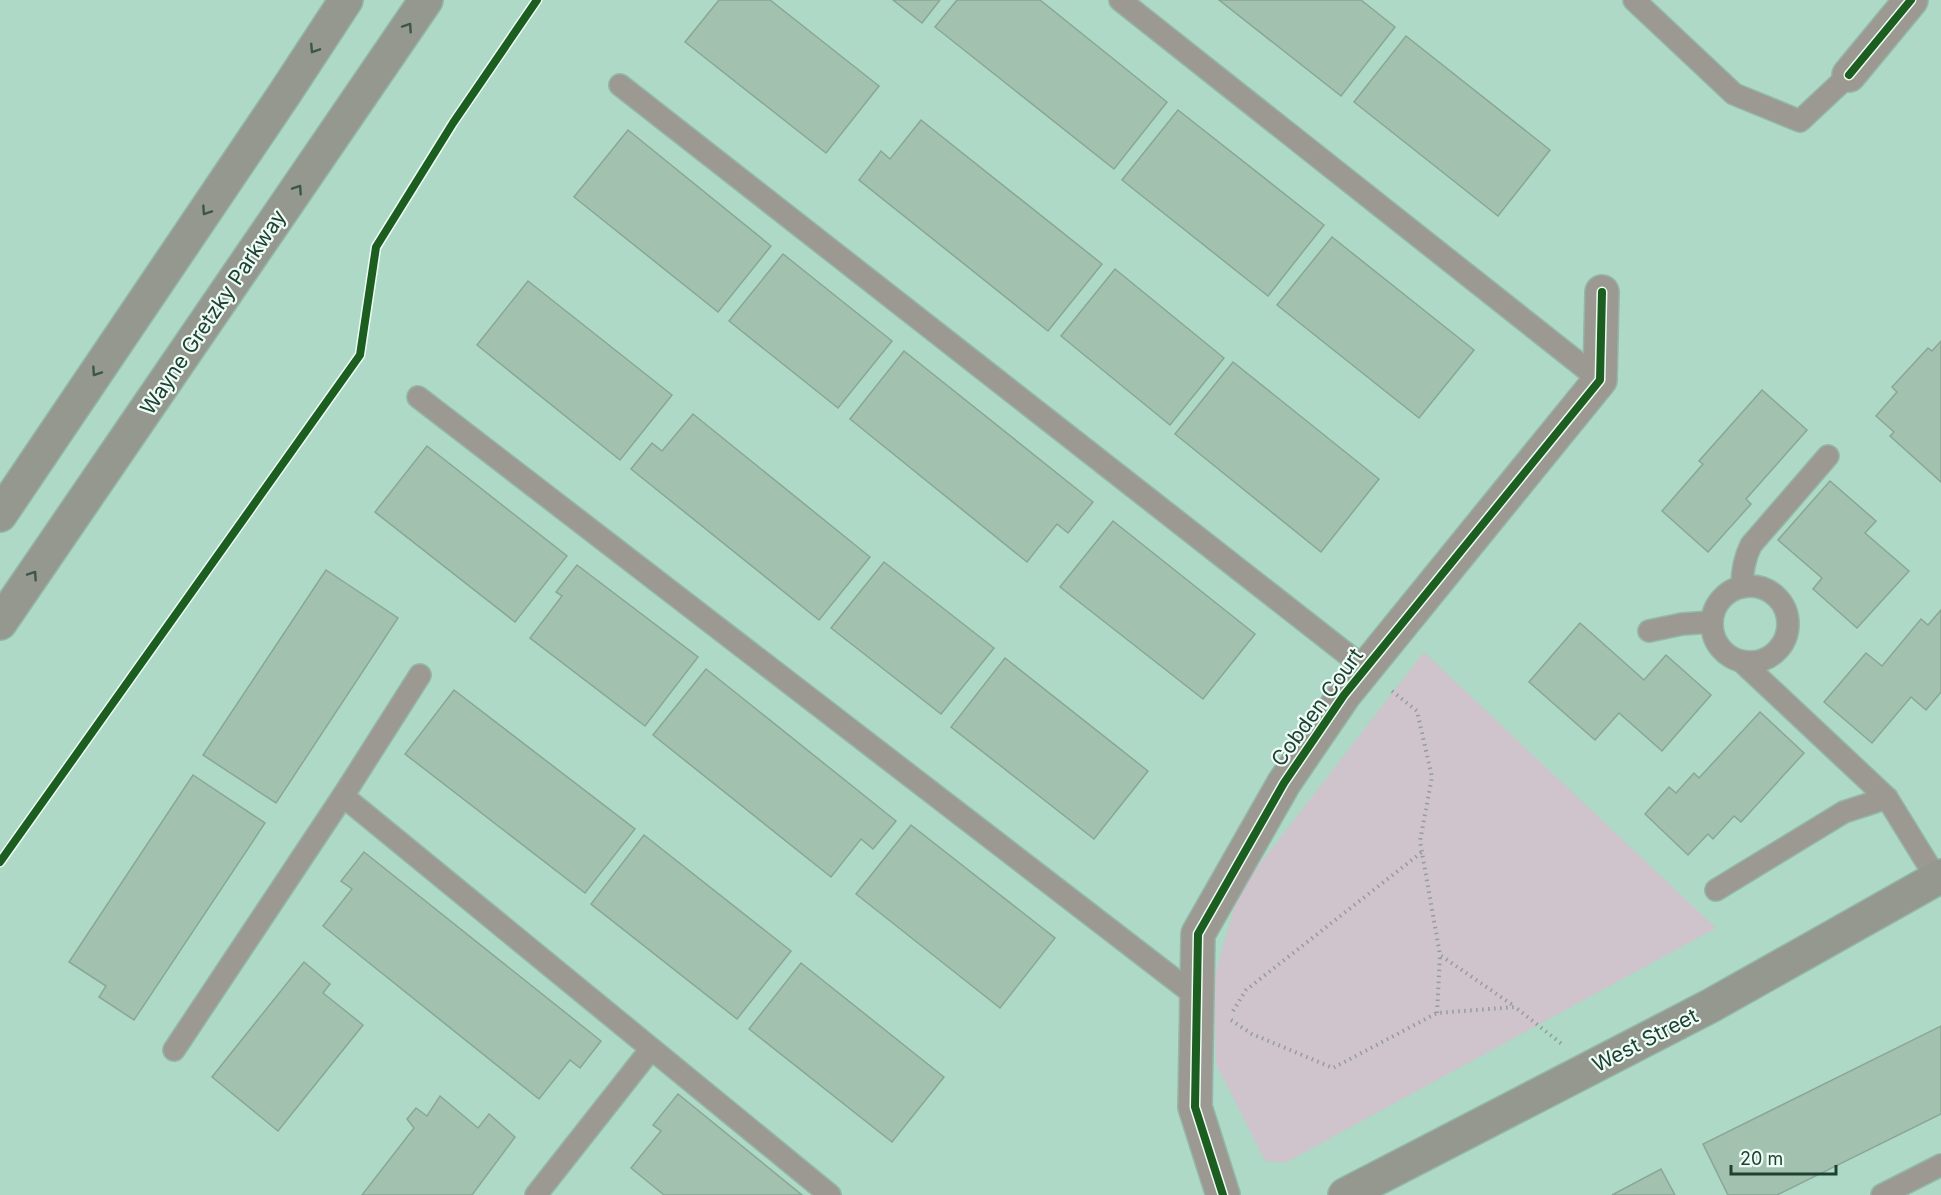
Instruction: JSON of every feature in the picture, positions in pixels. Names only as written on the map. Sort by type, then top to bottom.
[{"type":"main road","points":[[0,515],[279,103],[346,0]]},
{"type":"main road","name":"Wayne Gretzky Parkway","points":[[0,623],[426,0]]},
{"type":"main road","name":"West Street","points":[[1345,1195],[1712,1005],[1940,882]]},
{"type":"street","points":[[1849,75],[1911,0]]},
{"type":"street","points":[[1600,380],[1602,292]]},
{"type":"street","name":"Cobden Court","points":[[1223,1195],[1195,1107],[1198,934],[1284,783],[1344,695],[1600,380]]},
{"type":"lane","points":[[1120,0],[1600,380]]},
{"type":"lane","points":[[1634,0],[1734,94],[1800,121],[1849,75]]},
{"type":"lane","points":[[620,85],[1366,669]]},
{"type":"lane","points":[[418,397],[1196,996]]},
{"type":"lane","points":[[1742,586],[1742,568],[1751,545],[1828,456]]},
{"type":"lane","points":[[1742,586],[1760,587],[1776,595],[1784,605],[1789,629],[1785,641],[1777,652],[1767,659],[1754,662],[1741,661],[1729,656],[1719,647],[1713,635],[1714,610],[1720,599],[1730,591],[1742,586]]},
{"type":"lane","points":[[1649,631],[1682,624],[1712,622]]},
{"type":"lane","points":[[1741,661],[1887,798],[1940,882]]},
{"type":"lane","points":[[174,1050],[343,796],[420,675]]},
{"type":"lane","points":[[343,796],[830,1195]]},
{"type":"lane","points":[[1716,890],[1844,812],[1887,798]]},
{"type":"lane","points":[[536,1195],[651,1049]]},
{"type":"lane","points":[[1882,1195],[1941,1164]]},
{"type":"path","points":[[1366,669],[1417,711],[1432,777],[1420,841],[1440,955],[1437,1013]]},
{"type":"path","points":[[1422,852],[1246,990],[1228,1018],[1252,1034],[1333,1068],[1437,1013],[1515,1007]]},
{"type":"path","points":[[1440,955],[1515,1007],[1592,1067]]},
{"type":"shaded area","points":[[1424,652],[1716,928],[1285,1163],[1265,1161],[1216,1064],[1214,978],[1239,891]]},
{"type":"building","points":[[719,0],[770,0],[879,86],[826,153],[685,42]]},
{"type":"building","points":[[893,0],[940,0],[922,23]]},
{"type":"building","points":[[957,0],[1040,0],[1167,102],[1114,169],[935,27]]},
{"type":"building","points":[[1219,0],[1361,0],[1395,27],[1341,96]]},
{"type":"building","points":[[1406,36],[1550,150],[1498,216],[1354,102]]},
{"type":"building","points":[[1178,110],[1324,225],[1268,296],[1122,180]]},
{"type":"building","points":[[921,120],[1102,264],[1048,331],[859,180],[881,151],[890,159]]},
{"type":"building","points":[[628,130],[771,246],[718,312],[574,197]]},
{"type":"building","points":[[1332,237],[1474,350],[1419,418],[1277,305]]},
{"type":"building","points":[[783,254],[892,341],[838,408],[729,321]]},
{"type":"building","points":[[1115,269],[1224,358],[1170,425],[1061,336]]},
{"type":"building","points":[[528,281],[672,395],[620,460],[477,345]]},
{"type":"building","points":[[1941,341],[1941,482],[1890,436],[1894,432],[1876,416],[1897,392],[1892,387],[1928,348],[1932,351]]},
{"type":"building","points":[[904,351],[1093,502],[1068,533],[1057,524],[1027,562],[850,419]]},
{"type":"building","points":[[1233,362],[1379,479],[1321,552],[1175,434]]},
{"type":"building","points":[[1762,390],[1807,430],[1746,499],[1751,504],[1708,552],[1662,511],[1703,464],[1699,461]]},
{"type":"building","points":[[693,414],[870,557],[819,620],[631,469],[652,443],[662,451]]},
{"type":"building","points":[[427,446],[567,556],[515,622],[375,512]]},
{"type":"building","points":[[1830,481],[1876,521],[1865,533],[1909,571],[1857,628],[1813,589],[1822,578],[1778,540]]},
{"type":"building","points":[[1113,521],[1255,634],[1203,699],[1060,587]]},
{"type":"building","points":[[884,562],[994,648],[941,714],[831,628]]},
{"type":"building","points":[[577,565],[698,657],[645,726],[530,638],[562,596],[556,592]]},
{"type":"building","points":[[326,570],[398,618],[276,803],[203,755]]},
{"type":"building","points":[[1941,610],[1941,692],[1926,710],[1911,697],[1872,743],[1824,702],[1866,653],[1882,666],[1921,619],[1928,625]]},
{"type":"building","points":[[1580,623],[1644,680],[1666,655],[1711,695],[1662,751],[1619,713],[1595,740],[1529,682]]},
{"type":"building","points":[[1005,658],[1148,771],[1094,839],[951,727]]},
{"type":"building","points":[[706,669],[896,821],[873,849],[861,839],[831,877],[653,735]]},
{"type":"building","points":[[454,690],[635,829],[585,893],[405,754]]},
{"type":"building","points":[[1760,712],[1804,753],[1741,822],[1734,816],[1713,839],[1708,834],[1688,855],[1645,814],[1669,787],[1676,793],[1694,773],[1699,778]]},
{"type":"building","points":[[193,775],[265,823],[134,1020],[99,997],[106,986],[69,962]]},
{"type":"building","points":[[911,825],[1055,938],[1000,1008],[856,894]]},
{"type":"building","points":[[644,835],[791,951],[737,1019],[591,904]]},
{"type":"building","points":[[364,852],[601,1041],[580,1068],[570,1060],[539,1099],[323,926],[352,889],[341,881]]},
{"type":"building","points":[[304,962],[330,984],[323,993],[363,1025],[278,1131],[212,1077]]},
{"type":"building","points":[[801,963],[944,1077],[892,1142],[749,1029]]},
{"type":"building","points":[[1941,1026],[1941,1114],[1777,1195],[1728,1195],[1703,1144]]},
{"type":"building","points":[[678,1094],[802,1195],[664,1195],[631,1168],[661,1131],[653,1125]]},
{"type":"building","points":[[440,1096],[478,1128],[489,1114],[515,1137],[472,1195],[362,1195],[414,1128],[407,1119],[416,1108],[427,1116]]},
{"type":"building","points":[[1661,1169],[1675,1195],[1612,1195]]},
{"type":"cycle path","points":[[0,862],[360,355],[376,247],[453,123],[537,0]]},
{"type":"cycle path","points":[[1849,75],[1911,0]]},
{"type":"cycle path","points":[[1223,1195],[1195,1107],[1198,934],[1284,783],[1344,695],[1600,380],[1602,292]]}]
